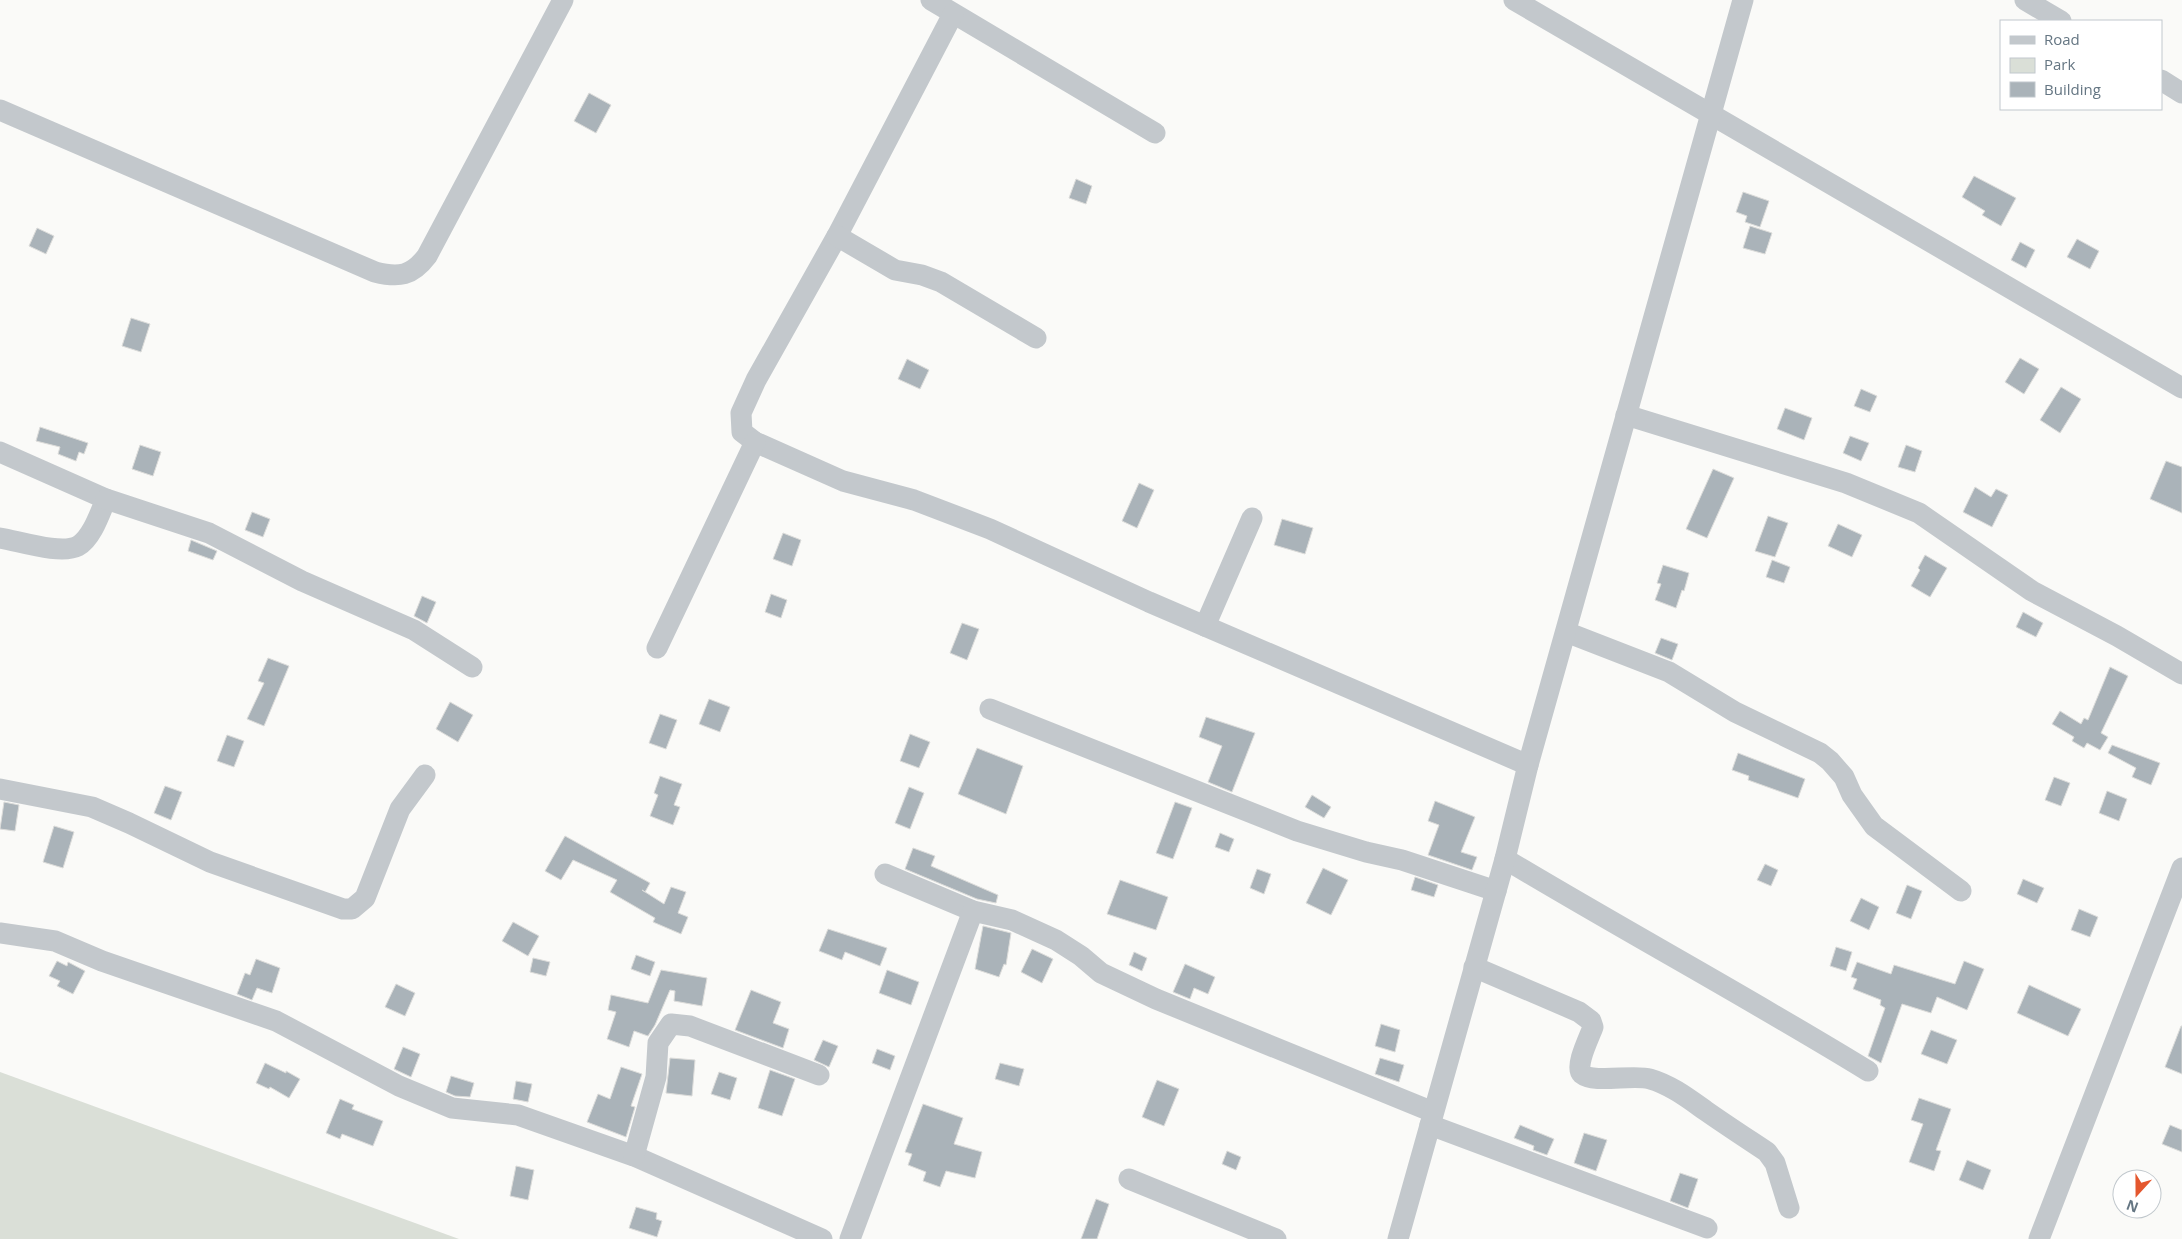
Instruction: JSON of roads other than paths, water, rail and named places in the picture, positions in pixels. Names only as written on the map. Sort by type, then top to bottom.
[{"type":"street","points":[[0,110],[375,272],[387,275],[406,275],[420,265],[427,256],[564,0]]},
{"type":"street","points":[[931,0],[1155,133]]},
{"type":"street","points":[[1514,0],[2182,388]]},
{"type":"street","points":[[1398,1239],[1505,859],[1528,765],[1743,0]]},
{"type":"street","points":[[2024,0],[2059,20]]},
{"type":"street","points":[[954,14],[837,236],[756,380],[741,413],[742,432],[755,442],[842,481],[914,500],[990,529],[1206,626],[1528,765]]},
{"type":"street","points":[[2162,81],[2182,93]]},
{"type":"street","points":[[837,236],[895,270],[922,275],[941,282],[1036,338]]},
{"type":"street","points":[[1626,415],[1846,483],[1919,513],[2032,590],[2182,674]]},
{"type":"street","points":[[657,648],[755,442]]},
{"type":"street","points":[[0,452],[106,499],[209,534],[302,581],[414,630],[472,668]]},
{"type":"street","points":[[0,538],[59,549],[78,546],[88,535],[106,499]]},
{"type":"street","points":[[1206,626],[1252,518]]},
{"type":"street","points":[[1566,632],[1669,672],[1735,712],[1820,753],[1830,760],[1844,777],[1852,795],[1874,826],[1961,891]]},
{"type":"street","points":[[990,708],[1297,831],[1366,852],[1402,860],[1496,891]]},
{"type":"street","points":[[0,790],[92,807],[210,862],[344,909],[352,909],[365,898],[400,810],[425,774]]},
{"type":"street","points":[[1505,859],[1603,918],[1805,1033],[1868,1072]]},
{"type":"street","points":[[2039,1239],[2182,868]]},
{"type":"street","points":[[885,874],[973,911],[1012,920],[1056,940],[1082,956],[1101,973],[1156,999],[1432,1119],[1707,1228]]},
{"type":"street","points":[[850,1239],[973,911]]},
{"type":"street","points":[[0,933],[55,941],[102,961],[276,1021],[399,1086],[452,1108],[518,1115],[634,1156],[822,1239]]},
{"type":"street","points":[[1474,967],[1579,1012],[1591,1021],[1593,1027],[1580,1060],[1580,1071],[1582,1074],[1596,1078],[1643,1077],[1652,1080],[1673,1089],[1767,1152],[1775,1163],[1789,1208]]},
{"type":"street","points":[[634,1156],[656,1077],[658,1043],[671,1024],[690,1026],[819,1075]]},
{"type":"street","points":[[1129,1179],[1276,1239]]}]
